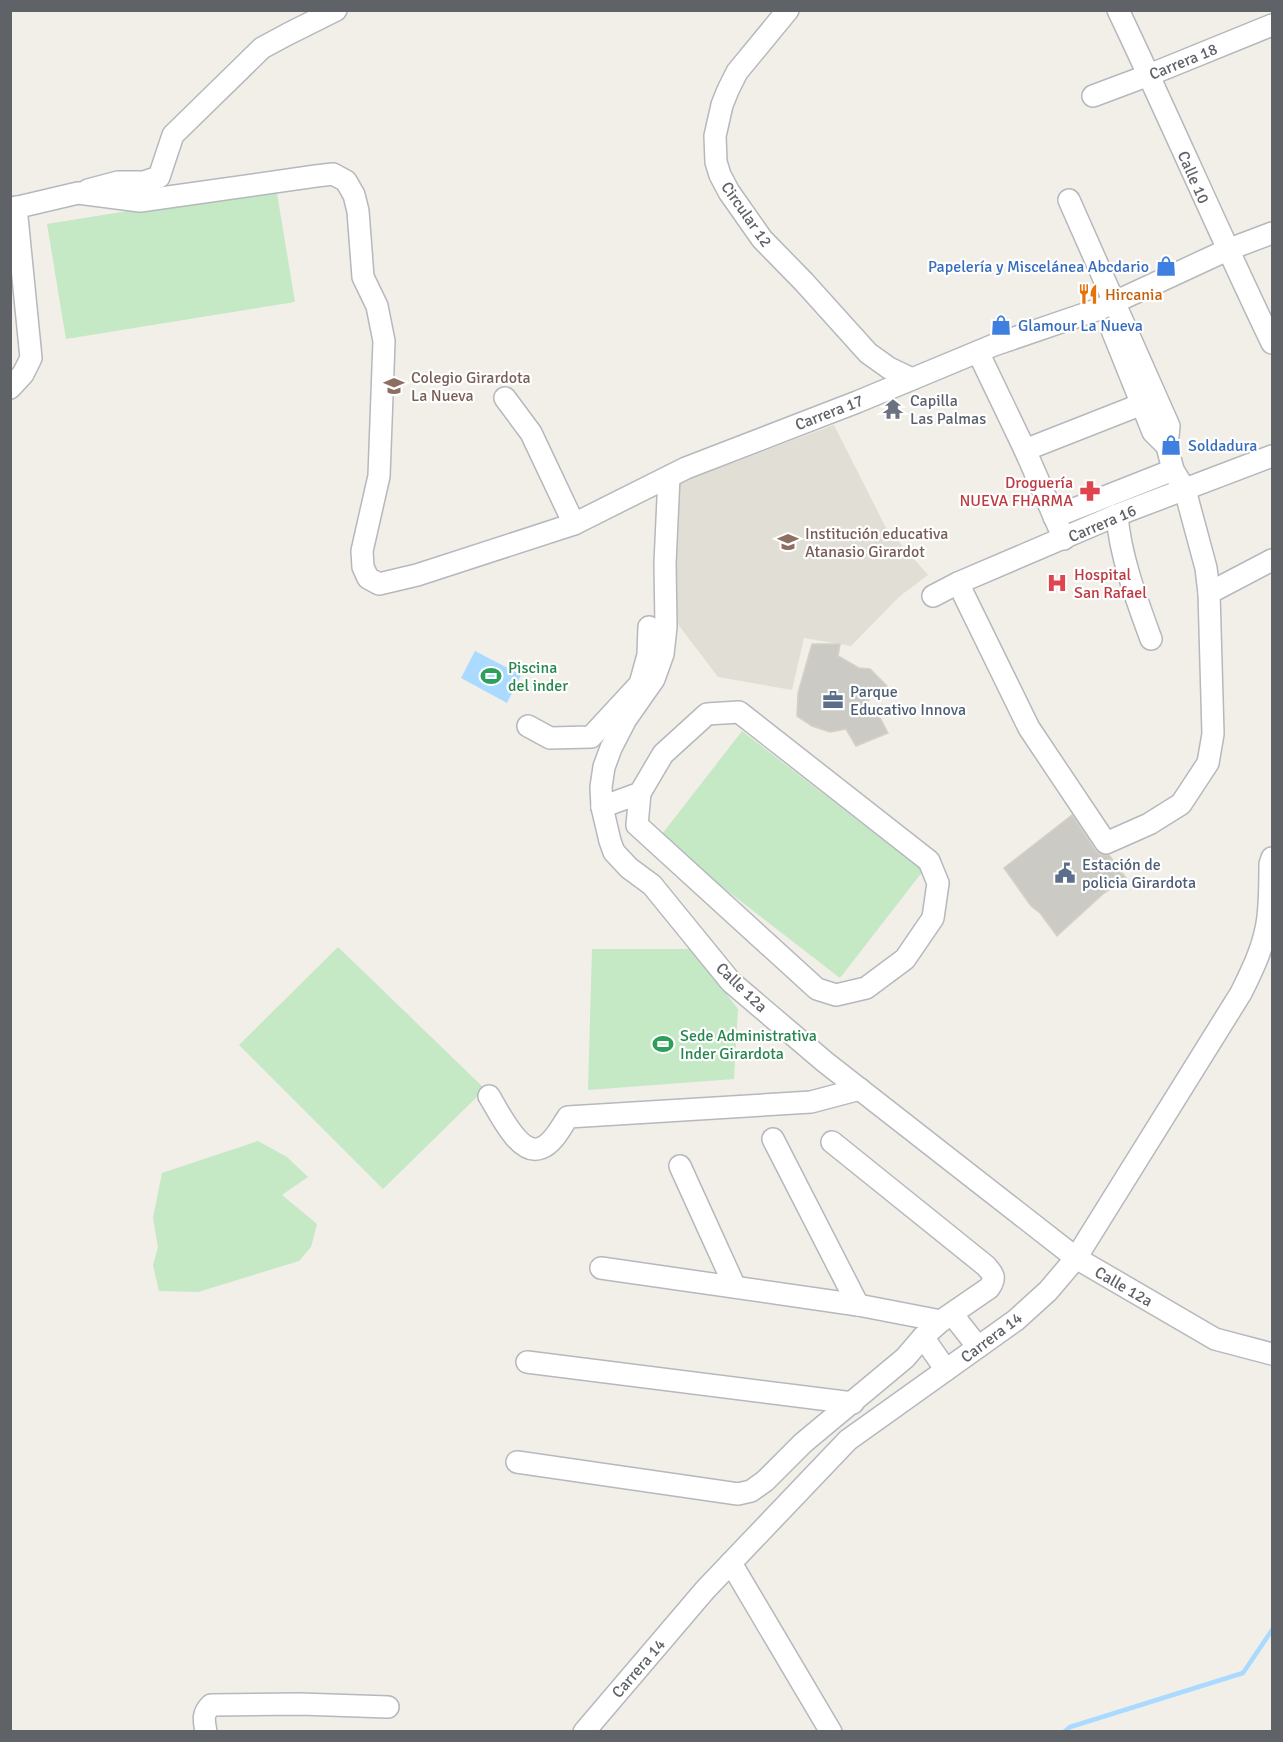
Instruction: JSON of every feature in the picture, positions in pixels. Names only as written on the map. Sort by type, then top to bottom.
[{"type":"street","points":[[10,387],[23,374],[31,358],[13,208],[118,182],[144,182],[159,177],[173,135],[262,48],[336,10]]},
{"type":"street","name":"Circular 12","points":[[788,10],[737,72],[722,105],[715,136],[716,162],[720,175],[729,192],[762,239],[868,353],[889,368],[912,379]]},
{"type":"street","name":"Calle 10","points":[[1118,10],[1227,250],[1272,343]]},
{"type":"street","name":"Carrera 18","points":[[1092,96],[1272,25]]},
{"type":"street","name":"Carrera 17","points":[[78,193],[140,201],[333,174],[346,181],[354,195],[358,211],[363,277],[377,306],[384,341],[380,476],[362,551],[363,567],[368,578],[379,584],[417,575],[574,524],[686,468],[978,352],[1108,305],[1227,250],[1272,232]]},
{"type":"street","points":[[1069,200],[1142,404],[1154,432],[1167,446]]},
{"type":"street","points":[[958,583],[1029,728],[1106,843],[1149,824],[1181,804],[1208,763],[1214,734],[1206,568],[1185,490],[1173,470],[1167,446],[1169,426],[1108,305]]},
{"type":"street","points":[[978,352],[1064,539]]},
{"type":"street","points":[[505,398],[531,433],[574,524]]},
{"type":"street","points":[[1025,450],[1142,404]]},
{"type":"street","name":"Carrera 16","points":[[933,596],[958,583],[1117,515],[1272,456]]},
{"type":"street","points":[[1054,517],[1173,470]]},
{"type":"street","name":"Calle 12a","points":[[669,477],[665,563],[652,627],[663,654],[654,679],[626,719],[610,748],[604,766],[601,787],[602,807],[614,852],[629,868],[652,885],[731,982],[860,1089],[1076,1258],[1215,1340],[1272,1354]]},
{"type":"street","points":[[1117,515],[1119,535],[1134,592],[1151,639]]},
{"type":"street","points":[[1209,593],[1272,560]]},
{"type":"street","points":[[528,726],[550,738],[591,737],[640,684],[648,655],[652,627]]},
{"type":"street","points":[[602,807],[640,793],[663,754],[707,714],[739,712],[929,861],[938,883],[933,918],[905,959],[866,988],[836,995],[818,989],[637,825],[640,793]]},
{"type":"street","name":"Carrera 14","points":[[584,1731],[698,1599],[848,1440],[1016,1320],[1048,1291],[1076,1258],[1241,993],[1253,970],[1266,927],[1272,858]]},
{"type":"street","points":[[489,1096],[513,1136],[528,1148],[540,1149],[568,1117],[811,1102],[860,1089]]},
{"type":"street","points":[[773,1139],[858,1305]]},
{"type":"street","points":[[517,1462],[738,1494],[751,1491],[765,1481],[803,1443],[905,1358],[947,1317],[989,1288],[994,1281],[994,1275],[986,1266],[832,1142]]},
{"type":"street","points":[[680,1166],[735,1287]]},
{"type":"street","points":[[601,1268],[947,1317],[978,1347]]},
{"type":"street","points":[[924,1337],[946,1370]]},
{"type":"street","points":[[527,1362],[853,1402]]},
{"type":"street","points":[[731,1563],[831,1731]]},
{"type":"street","points":[[206,1731],[203,1718],[211,1705],[300,1704],[388,1707]]},
{"type":"shaded area","name":"Institución educativa Atanasio Girardot","points":[[834,425],[885,526],[928,575],[900,596],[851,646],[804,638],[792,690],[718,677],[674,619],[677,483]]},
{"type":"green space","points":[[276,187],[295,302],[66,339],[47,224]]},
{"type":"green space","points":[[742,731],[923,871],[840,978],[659,838]]},
{"type":"green space","points":[[338,947],[485,1089],[383,1189],[239,1045]]},
{"type":"green space","name":"Sede Administrativa Inder Girardota","points":[[592,949],[692,949],[738,1009],[734,1079],[588,1090]]},
{"type":"green space","points":[[258,1141],[287,1157],[308,1177],[282,1195],[317,1224],[311,1247],[299,1261],[198,1292],[159,1291],[153,1265],[158,1247],[153,1218],[162,1173]]},
{"type":"water","name":"Piscina del inder","points":[[475,651],[521,675],[507,703],[461,678]]},
{"type":"building","name":"Parque Educativo Innova","points":[[812,644],[840,644],[838,656],[859,668],[870,669],[887,686],[861,706],[877,712],[888,733],[856,746],[846,729],[830,732],[812,726],[797,716],[798,693]]},
{"type":"building","name":"Estación de policia Girardota","points":[[1072,815],[1095,850],[1100,854],[1109,855],[1126,878],[1103,894],[1057,936],[1040,913],[1031,906],[1004,868]]},
{"type":"waterway","points":[[1064,1732],[1070,1727],[1243,1673],[1272,1630]]},
{"type":"place","name":"Papelería y Miscelánea Abcdario","points":[[1166,266]]},
{"type":"place","name":"Hircania","points":[[1088,294]]},
{"type":"place","name":"Glamour La Nueva","points":[[1001,325]]},
{"type":"place","name":"Colegio Girardota La Nueva","points":[[394,386]]},
{"type":"place","name":"Capilla Las Palmas","points":[[893,409]]},
{"type":"place","name":"Soldadura","points":[[1171,445]]},
{"type":"place","name":"Droguería NUEVA FHARMA","points":[[1090,491]]},
{"type":"place","name":"Institución educativa Atanasio Girardot","points":[[788,542]]},
{"type":"place","name":"Hospital San Rafael","points":[[1057,583]]},
{"type":"place","name":"Piscina del inder","points":[[491,676]]},
{"type":"place","name":"Parque Educativo Innova","points":[[833,700]]},
{"type":"place","name":"Estación de policia Girardota","points":[[1065,873]]},
{"type":"place","name":"Sede Administrativa Inder Girardota","points":[[663,1044]]}]
